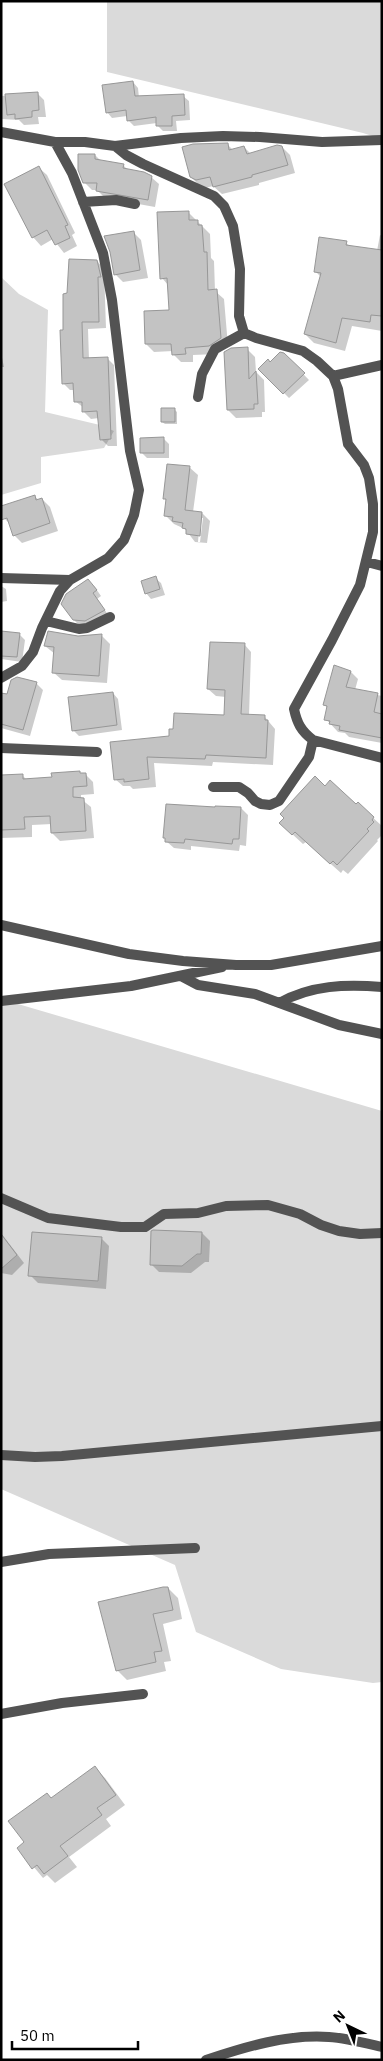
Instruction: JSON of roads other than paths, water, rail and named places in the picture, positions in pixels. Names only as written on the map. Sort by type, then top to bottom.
[{"type":"street","points":[[1,132],[55,142],[85,142],[115,146],[181,138],[223,136],[322,142],[382,140]]},
{"type":"street","points":[[1,678],[22,666],[33,652],[60,591],[70,580],[108,558],[124,540],[134,515],[138,490],[130,450],[114,309],[104,253],[84,202],[55,142]]},
{"type":"street","points":[[115,146],[126,155],[143,164],[214,196],[224,206],[233,226],[240,269],[239,316],[244,333]]},
{"type":"street","points":[[84,202],[116,200],[135,204]]},
{"type":"street","points":[[244,333],[303,351],[317,360],[333,376],[338,388],[348,444],[364,465],[370,478],[373,504],[373,532],[357,592],[294,709],[297,724],[313,740],[382,758]]},
{"type":"street","points":[[198,397],[202,374],[215,349],[244,333]]},
{"type":"street","points":[[333,376],[382,365]]},
{"type":"street","points":[[366,562],[382,566]]},
{"type":"street","points":[[1,578],[70,580]]},
{"type":"street","points":[[46,621],[79,629],[87,628],[110,617]]},
{"type":"street","points":[[213,787],[239,787],[261,804],[270,805],[279,801],[309,757],[313,740]]},
{"type":"street","points":[[1,748],[97,752]]},
{"type":"street","points":[[1,924],[129,954],[236,965],[271,964],[382,946]]},
{"type":"street","points":[[1,1001],[131,986],[236,965]]},
{"type":"street","points":[[181,976],[198,985],[255,994],[339,1025],[382,1034]]},
{"type":"street","points":[[279,1002],[295,994],[324,987],[361,985],[382,987]]},
{"type":"street","points":[[1,1198],[48,1218],[122,1227],[145,1227],[164,1214],[198,1213],[226,1206],[268,1205],[291,1211],[339,1231],[360,1234],[382,1233]]},
{"type":"street","points":[[1,1455],[62,1456],[382,1426]]},
{"type":"street","points":[[1,1562],[49,1554],[195,1548]]},
{"type":"street","points":[[1,1714],[62,1703],[143,1694]]},
{"type":"street","points":[[206,2060],[240,2049],[303,2036],[331,2036],[382,2047]]}]
